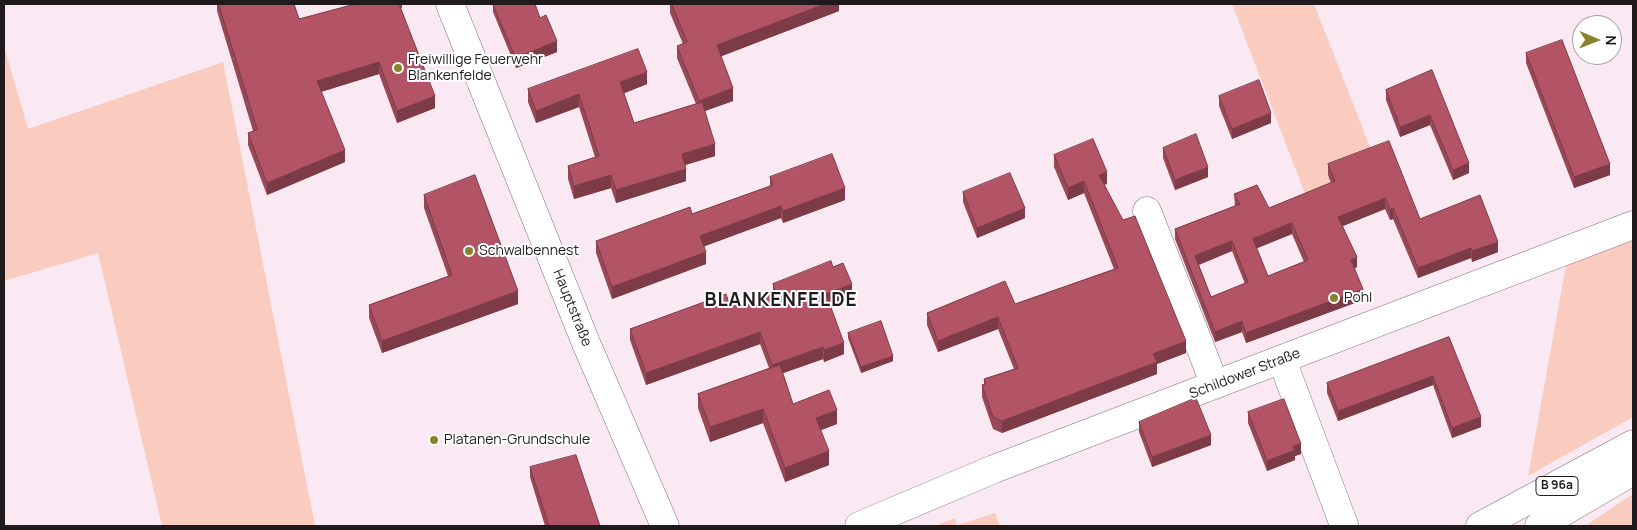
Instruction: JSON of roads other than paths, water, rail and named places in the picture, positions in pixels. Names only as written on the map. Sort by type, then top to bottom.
[{"type":"street","name":"Hauptstraße","points":[[450,4],[586,343],[665,526]]},
{"type":"street","points":[[1147,211],[1215,385]]},
{"type":"street","name":"Schildower Straße","points":[[859,526],[994,469],[1633,225]]},
{"type":"street","points":[[1282,360],[1344,525]]},
{"type":"street","name":"B 96a","points":[[1480,526],[1633,444]]},
{"type":"street","name":"B 96a","points":[[1539,526],[1633,471]]},
{"type":"place","name":"Freiwillige Feuerwehr Blankenfelde","points":[[398,68]]},
{"type":"place","name":"Schwalbennest","points":[[469,251]]},
{"type":"place","name":"Pohl","points":[[1334,298]]},
{"type":"place","name":"Platanen-Grundschule","points":[[434,440]]},
{"type":"district","name":"BLANKENFELDE","points":[[781,301]]}]
